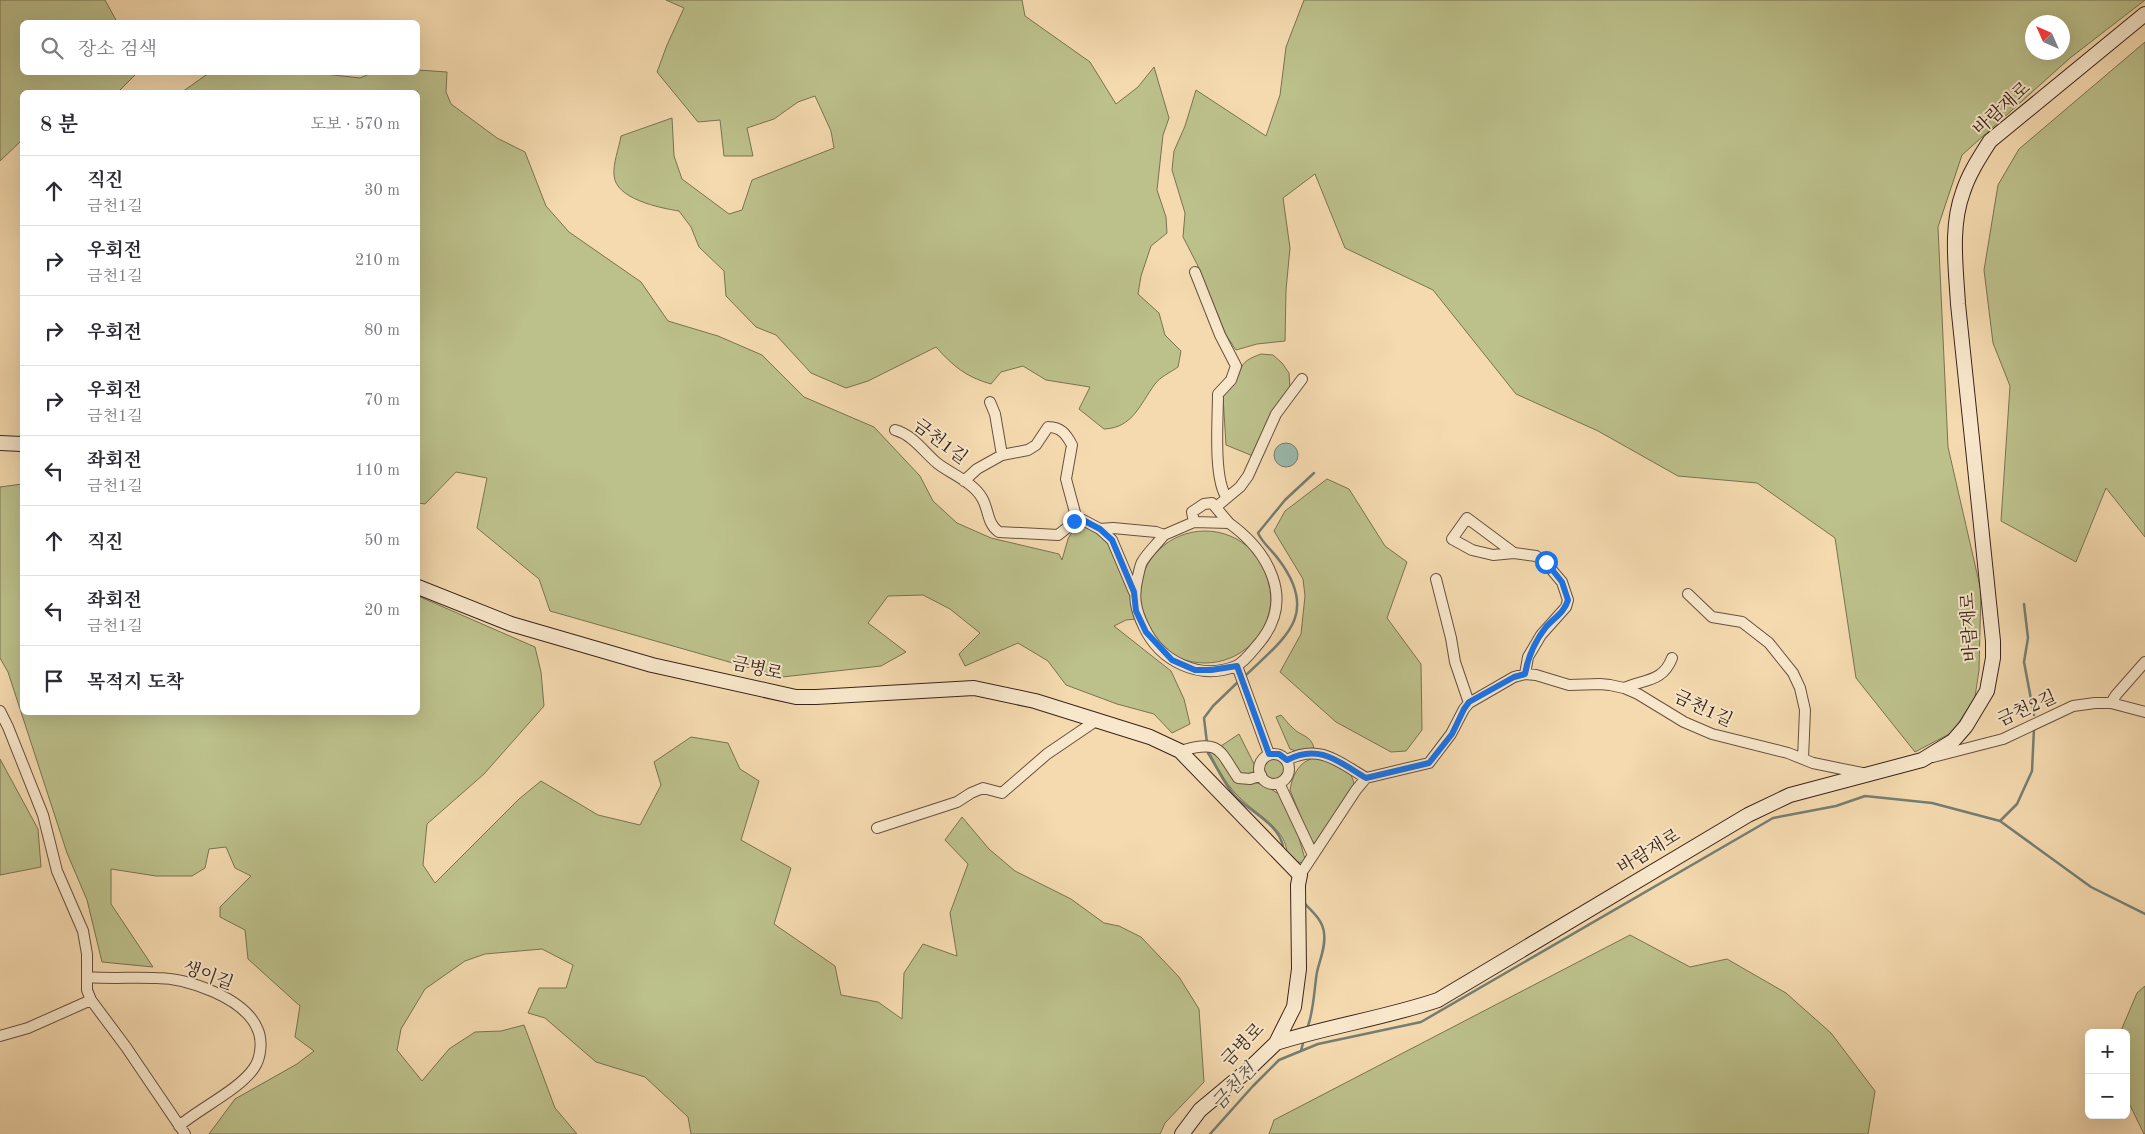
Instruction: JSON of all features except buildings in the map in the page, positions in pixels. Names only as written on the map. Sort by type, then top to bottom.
[{"type":"street","name":"바람재로","points":[[1276,1043],[1309,1033],[1407,1010],[1438,1000],[1748,815],[1790,795],[1922,760],[1952,741],[1966,726],[1987,691],[1993,658],[1993,640],[1958,304],[1955,255],[1956,223],[1962,194],[1977,161],[1990,140],[2145,14]]},
{"type":"street","points":[[1195,272],[1220,335],[1236,366],[1231,380],[1218,394],[1221,490],[1227,498]]},
{"type":"street","points":[[1216,507],[1240,487],[1248,476],[1276,414],[1302,379]]},
{"type":"street","points":[[990,402],[995,414],[996,429],[1002,455]]},
{"type":"street","name":"금천1길","points":[[895,430],[904,432],[938,464],[950,469],[982,498],[993,528],[999,532],[1058,534],[1077,520],[1066,479],[1072,445],[1065,432],[1056,427],[1048,427],[1036,445],[1028,450],[1002,455],[977,469],[964,481]]},
{"type":"street","points":[[0,443],[20,444]]},
{"type":"street","points":[[1077,520],[1083,520],[1100,529],[1112,540],[1134,592],[1136,611],[1146,632],[1172,660],[1195,670],[1238,669],[1271,625],[1276,613],[1277,598],[1269,566],[1247,538],[1229,523],[1212,502],[1204,504],[1192,512],[1194,522]]},
{"type":"street","points":[[1299,880],[1313,855],[1366,778],[1429,763],[1452,734],[1469,702],[1514,677],[1525,674],[1528,657],[1541,635],[1560,614],[1568,600],[1562,582],[1546,562],[1536,556],[1514,553],[1492,555],[1472,550],[1452,538],[1467,518],[1514,553]]},
{"type":"street","points":[[1134,592],[1141,563],[1164,535],[1194,522],[1229,523]]},
{"type":"street","points":[[1100,529],[1113,528],[1156,532],[1164,535]]},
{"type":"street","points":[[1436,579],[1455,662],[1469,702]]},
{"type":"street","name":"금병로","points":[[420,588],[510,624],[652,665],[796,697],[974,688],[1035,701],[1150,737],[1180,751],[1299,880],[1299,969],[1294,1007],[1276,1043],[1248,1070],[1200,1110],[1182,1134]]},
{"type":"street","points":[[1688,594],[1712,617],[1742,622],[1769,643],[1793,673],[1800,688],[1805,710],[1803,759]]},
{"type":"street","points":[[1624,688],[1655,678],[1668,668],[1672,658]]},
{"type":"street","points":[[2112,703],[2116,695],[2145,662]]},
{"type":"street","points":[[1238,669],[1269,754]]},
{"type":"street","name":"금천1길","points":[[1525,674],[1536,675],[1569,685],[1600,684],[1624,688],[1684,722],[1712,734],[1788,753],[1813,763],[1870,774]]},
{"type":"street","name":"금천2길","points":[[1922,760],[2003,739],[2074,706],[2112,703],[2145,712]]},
{"type":"street","name":"생이길","points":[[0,712],[8,727],[43,814],[56,871],[83,931],[87,954],[87,990],[91,1000],[126,1047],[182,1130],[192,1114],[236,1086],[254,1069],[258,1061],[260,1040],[255,1022],[250,1015],[227,997],[177,980],[88,977]]},
{"type":"street","points":[[878,828],[958,802],[971,792],[984,788],[1006,790],[1047,754],[1097,720]]},
{"type":"street","points":[[1180,751],[1207,746],[1223,752],[1238,778],[1250,779],[1261,775]]},
{"type":"street","points":[[1269,754],[1279,754],[1287,760],[1289,774],[1279,783],[1271,784],[1261,775],[1260,765],[1269,754]]},
{"type":"street","points":[[1287,760],[1298,755],[1325,754],[1366,778]]},
{"type":"street","points":[[1279,783],[1313,855]]},
{"type":"street","points":[[0,1036],[28,1028],[91,1000]]},
{"type":"green space","points":[[0,0],[105,0],[116,20],[20,20],[20,75],[135,75],[120,90],[20,90],[20,142],[0,161]]},
{"type":"green space","points":[[666,0],[1022,0],[1025,16],[1090,62],[1116,104],[1138,87],[1154,67],[1169,118],[1163,135],[1157,190],[1166,217],[1167,233],[1151,246],[1141,276],[1138,294],[1159,313],[1165,335],[1181,351],[1178,367],[1157,381],[1129,420],[1114,428],[1104,429],[1079,409],[1090,387],[1046,380],[1023,366],[1001,372],[991,384],[974,378],[960,370],[936,347],[868,381],[846,388],[811,373],[776,335],[756,327],[726,296],[724,271],[699,247],[691,227],[679,211],[640,201],[622,190],[616,183],[614,166],[621,136],[672,118],[674,156],[682,179],[729,214],[742,210],[752,180],[834,148],[831,131],[815,96],[798,102],[774,119],[747,128],[753,156],[724,156],[720,120],[698,122],[657,72],[684,8]]},
{"type":"green space","points":[[1304,0],[2145,0],[2070,58],[2070,15],[2025,15],[2025,60],[2068,60],[1962,155],[1938,227],[1948,447],[1981,591],[1979,670],[1975,697],[1953,732],[1915,752],[1856,678],[1835,538],[1757,483],[1678,476],[1598,431],[1516,394],[1433,290],[1345,248],[1315,174],[1283,198],[1290,248],[1286,290],[1285,341],[1257,344],[1236,350],[1226,335],[1197,264],[1183,237],[1185,213],[1172,170],[1174,151],[1185,126],[1196,90],[1266,136],[1280,95],[1286,47]]},
{"type":"green space","points":[[2145,42],[2145,537],[2106,488],[2076,562],[2001,521],[2010,386],[1993,343],[1984,270],[1998,185],[2019,149]]},
{"type":"green space","points":[[420,70],[447,72],[446,92],[451,104],[497,138],[525,152],[546,206],[569,232],[641,282],[668,321],[718,336],[762,355],[804,397],[874,427],[920,476],[933,501],[957,523],[991,538],[1059,554],[1062,560],[1068,539],[1076,525],[1084,526],[1106,538],[1131,597],[1136,619],[1126,620],[1114,626],[1171,671],[1184,699],[1190,724],[1172,733],[1154,714],[1117,704],[1066,685],[1048,661],[1018,643],[965,666],[959,654],[980,633],[950,609],[923,595],[888,596],[868,623],[906,652],[881,666],[782,677],[550,611],[539,579],[477,528],[487,478],[456,472],[425,504],[420,503],[420,90],[185,90],[206,75],[334,75],[360,78],[367,75],[420,75]]},
{"type":"green space","points":[[1261,354],[1273,355],[1282,363],[1289,373],[1290,389],[1253,456],[1226,445],[1223,396],[1237,379],[1244,363]]},
{"type":"green space","points":[[1327,479],[1349,489],[1385,546],[1407,562],[1387,618],[1421,664],[1422,730],[1406,751],[1391,752],[1336,722],[1280,672],[1301,634],[1305,596],[1303,579],[1274,531],[1285,511]]},
{"type":"green space","points":[[20,484],[20,709],[8,672],[0,658],[0,487]]},
{"type":"green space","points":[[1205,531],[1218,532],[1230,536],[1252,550],[1266,572],[1270,584],[1270,610],[1266,622],[1252,644],[1230,658],[1218,662],[1205,663],[1192,662],[1180,658],[1158,644],[1144,622],[1140,610],[1139,597],[1140,584],[1144,572],[1158,550],[1180,536],[1192,532]]},
{"type":"green space","points":[[420,597],[535,647],[541,672],[544,706],[484,774],[427,824],[423,865],[435,883],[519,799],[541,781],[598,815],[640,825],[661,785],[654,762],[691,737],[728,743],[740,769],[759,781],[741,840],[791,868],[774,924],[835,966],[841,995],[878,1002],[902,1019],[904,973],[923,944],[957,956],[950,913],[968,864],[945,840],[962,817],[989,849],[1015,871],[1071,899],[1104,923],[1119,926],[1141,937],[1179,977],[1199,1009],[1204,1082],[1165,1123],[1160,1134],[691,1134],[688,1117],[645,1077],[596,1062],[545,1018],[528,1013],[539,988],[566,988],[573,965],[542,949],[485,954],[465,961],[425,989],[401,1029],[397,1050],[422,1081],[449,1049],[475,1032],[501,1031],[524,1025],[555,1108],[577,1134],[209,1134],[235,1099],[297,1064],[314,1051],[295,1037],[300,1006],[248,959],[245,930],[220,917],[220,907],[251,876],[235,868],[226,847],[209,849],[205,868],[192,876],[156,876],[111,869],[111,904],[153,967],[102,962],[87,900],[67,853],[22,715],[420,715]]},
{"type":"green space","points":[[1281,715],[1296,731],[1308,738],[1314,748],[1296,751],[1290,749],[1276,717]]},
{"type":"green space","points":[[1239,734],[1255,766],[1254,772],[1249,775],[1241,775],[1221,746]]},
{"type":"green space","points":[[1210,751],[1218,751],[1233,775],[1266,786],[1282,796],[1297,831],[1305,859],[1302,863],[1289,856],[1282,837],[1272,825],[1233,790],[1218,769]]},
{"type":"green space","points":[[1274,756],[1282,760],[1286,768],[1282,776],[1274,780],[1266,776],[1262,768],[1266,760]]},
{"type":"green space","points":[[1318,757],[1336,764],[1347,771],[1351,775],[1354,787],[1316,843],[1311,842],[1290,790],[1298,768],[1306,761]]},
{"type":"green space","points":[[0,759],[38,829],[41,867],[0,875]]},
{"type":"green space","points":[[1630,935],[1690,967],[1727,959],[1786,993],[1831,1033],[1875,1091],[1868,1134],[1269,1134],[1274,1120]]},
{"type":"green space","points":[[2145,986],[2145,1134],[2130,1105],[2130,1029],[2122,1029],[2137,993]]},
{"type":"shaded area","points":[[1286,443],[1295,446],[1298,455],[1295,464],[1286,467],[1277,464],[1274,455],[1277,446]]},
{"type":"waterway","points":[[1244,677],[1283,638],[1292,625],[1297,612],[1297,597],[1291,580],[1279,560],[1258,533],[1285,500],[1314,473]]},
{"type":"waterway","points":[[2024,604],[2028,638],[2024,662],[2034,715]]},
{"type":"waterway","points":[[1207,743],[1204,718],[1213,706],[1240,680]]},
{"type":"waterway","points":[[2000,821],[2017,804],[2032,771],[2034,728]]},
{"type":"waterway","points":[[1207,748],[1208,753],[1231,791],[1241,802],[1270,824],[1276,831],[1283,846]]},
{"type":"waterway","name":"금천천","points":[[1210,1134],[1279,1060],[1318,1044],[1421,1022],[1773,818],[1836,806],[1865,796],[1932,803],[2000,821],[2091,887],[2145,914]]},
{"type":"waterway","points":[[1305,904],[1320,921],[1324,938],[1317,972],[1312,1013],[1308,1026]]},
{"type":"waterway","points":[[1301,1051],[1303,1043]]},
{"type":"route","points":[[1074,521],[1083,520],[1100,529],[1112,540],[1134,592],[1136,611],[1146,632],[1172,660],[1182,666],[1195,670],[1223,669],[1237,666],[1269,754],[1279,754],[1287,760],[1298,755],[1325,754],[1366,778],[1399,772],[1429,763],[1452,734],[1469,702],[1514,677],[1525,674],[1528,657],[1548,625],[1566,607],[1568,600],[1562,582],[1546,562]]}]
